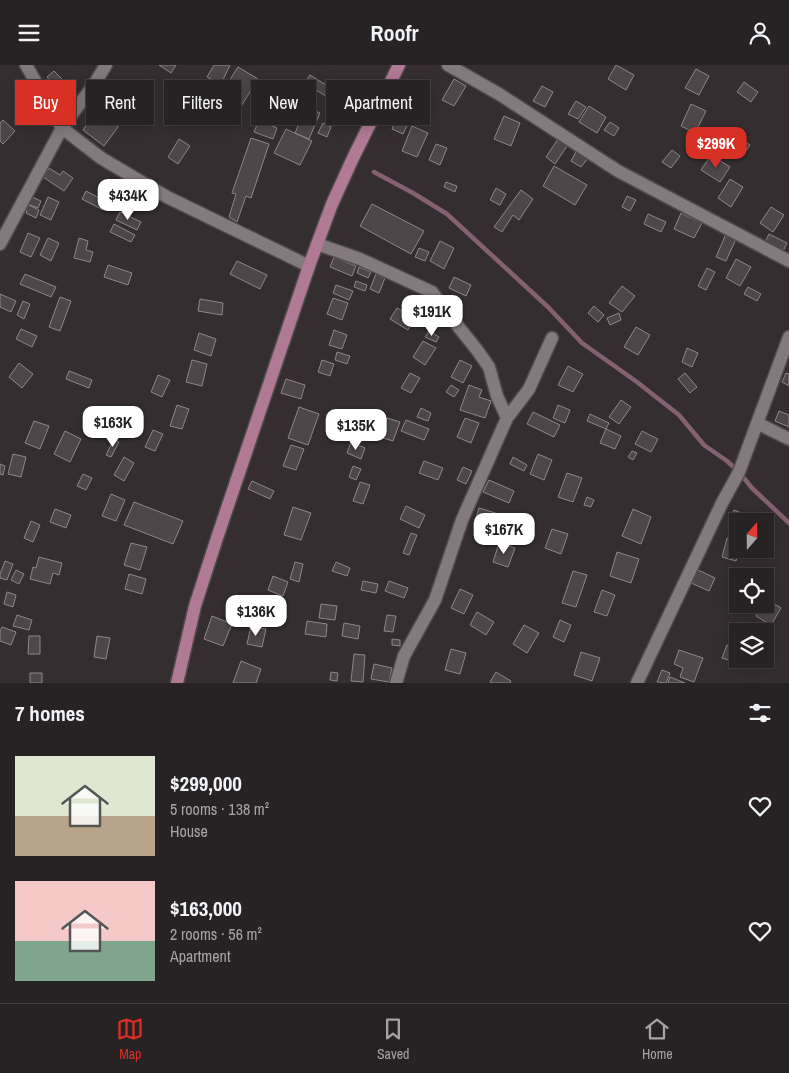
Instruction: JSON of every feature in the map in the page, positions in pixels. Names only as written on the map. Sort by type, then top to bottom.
[{"type":"main road","points":[[177,683],[195,606],[317,243],[339,189],[399,65]]},
{"type":"street","points":[[26,65],[62,128],[101,158],[167,197],[309,266]]},
{"type":"street","points":[[0,244],[62,128],[106,65]]},
{"type":"street","points":[[448,65],[499,94],[618,171],[789,261]]},
{"type":"street","points":[[317,243],[360,259],[432,292],[478,350],[488,367],[507,419]]},
{"type":"street","points":[[638,683],[722,503],[739,472],[789,337]]},
{"type":"street","points":[[396,683],[404,656],[435,600],[462,520],[507,419],[529,389],[552,338]]},
{"type":"street","points":[[757,423],[789,439]]},
{"type":"building","points":[[159,65],[176,65],[171,73]]},
{"type":"building","points":[[214,65],[230,65],[223,80],[213,80],[207,77]]},
{"type":"building","points":[[616,65],[634,75],[626,90],[608,79]]},
{"type":"building","points":[[238,67],[258,79],[251,80],[251,90],[241,106],[241,80],[230,80]]},
{"type":"building","points":[[696,69],[709,76],[699,95],[685,88]]},
{"type":"building","points":[[54,71],[63,80],[50,80],[47,77]]},
{"type":"building","points":[[310,75],[326,85],[326,96],[316,90],[316,80],[307,80]]},
{"type":"building","points":[[454,79],[466,86],[454,106],[442,100]]},
{"type":"building","points":[[744,82],[758,92],[751,102],[737,92]]},
{"type":"building","points":[[542,86],[553,92],[545,107],[533,101]]},
{"type":"building","points":[[576,101],[586,107],[578,119],[568,114]]},
{"type":"building","points":[[691,104],[706,111],[695,133],[681,126]]},
{"type":"building","points":[[589,106],[606,117],[597,133],[579,122]]},
{"type":"building","points":[[316,111],[320,113],[316,122]]},
{"type":"building","points":[[504,116],[520,123],[511,146],[494,139]]},
{"type":"building","points":[[3,120],[15,131],[3,144],[0,141],[0,123]]},
{"type":"building","points":[[610,122],[619,128],[614,136],[604,130]]},
{"type":"building","points":[[323,123],[331,127],[327,137],[318,133]]},
{"type":"building","points":[[86,125],[115,125],[118,127],[104,146],[83,130]]},
{"type":"building","points":[[257,125],[270,125],[277,128],[273,139],[254,132]]},
{"type":"building","points":[[298,125],[315,125],[309,139],[295,133]]},
{"type":"building","points":[[394,125],[408,125],[403,134],[392,129]]},
{"type":"building","points":[[412,126],[428,133],[417,157],[402,151]]},
{"type":"building","points":[[286,129],[312,141],[300,165],[274,153]]},
{"type":"building","points":[[734,134],[750,145],[744,154],[728,143]]},
{"type":"building","points":[[251,138],[269,144],[251,198],[246,196],[237,222],[229,217],[236,194],[232,193]]},
{"type":"building","points":[[179,139],[190,146],[178,164],[168,157]]},
{"type":"building","points":[[558,139],[567,146],[555,164],[546,157]]},
{"type":"building","points":[[436,144],[447,148],[440,165],[429,160]]},
{"type":"building","points":[[577,150],[588,158],[581,167],[571,161]]},
{"type":"building","points":[[672,150],[680,156],[671,168],[662,162]]},
{"type":"building","points":[[711,155],[730,167],[720,182],[701,170]]},
{"type":"building","points":[[554,166],[587,185],[575,205],[543,186]]},
{"type":"building","points":[[49,168],[60,175],[63,171],[73,178],[64,191],[43,177]]},
{"type":"building","points":[[730,179],[743,187],[731,207],[718,198]]},
{"type":"building","points":[[446,182],[457,186],[455,192],[444,187]]},
{"type":"building","points":[[109,183],[118,188],[112,198],[104,193]]},
{"type":"building","points":[[496,188],[506,194],[500,205],[490,200]]},
{"type":"building","points":[[521,190],[533,199],[519,220],[513,215],[502,232],[494,227]]},
{"type":"building","points":[[86,191],[107,202],[103,210],[82,199]]},
{"type":"building","points":[[30,196],[41,201],[38,208],[27,204]]},
{"type":"building","points":[[627,196],[636,200],[630,211],[622,207]]},
{"type":"building","points":[[48,197],[59,202],[51,220],[40,215]]},
{"type":"building","points":[[123,199],[133,205],[129,211],[119,206]]},
{"type":"building","points":[[27,204],[39,210],[36,218],[26,213]]},
{"type":"building","points":[[372,204],[424,231],[411,254],[360,226]]},
{"type":"building","points":[[771,207],[784,215],[773,232],[760,223]]},
{"type":"building","points":[[120,212],[141,222],[137,230],[116,220]]},
{"type":"building","points":[[681,213],[702,223],[694,238],[674,229]]},
{"type":"building","points":[[648,214],[666,222],[661,232],[644,224]]},
{"type":"building","points":[[114,224],[135,235],[131,242],[110,232]]},
{"type":"building","points":[[28,233],[40,238],[31,257],[20,252]]},
{"type":"building","points":[[726,234],[736,239],[726,261],[716,257]]},
{"type":"building","points":[[769,234],[787,243],[783,251],[765,242]]},
{"type":"building","points":[[48,238],[59,243],[51,261],[40,255]]},
{"type":"building","points":[[79,238],[88,241],[86,250],[93,252],[90,262],[74,258]]},
{"type":"building","points":[[440,241],[454,248],[444,269],[430,261]]},
{"type":"building","points":[[419,248],[429,252],[425,261],[415,257]]},
{"type":"building","points":[[334,257],[356,266],[352,276],[330,267]]},
{"type":"building","points":[[736,259],[751,267],[740,286],[726,278]]},
{"type":"building","points":[[237,261],[267,275],[260,289],[230,274]]},
{"type":"building","points":[[108,265],[132,273],[128,285],[104,277]]},
{"type":"building","points":[[359,267],[371,272],[368,278],[357,273]]},
{"type":"building","points":[[707,268],[715,272],[706,290],[698,286]]},
{"type":"building","points":[[25,274],[56,287],[51,297],[20,284]]},
{"type":"building","points":[[376,274],[385,278],[379,293],[370,289]]},
{"type":"building","points":[[454,277],[471,285],[466,296],[449,288]]},
{"type":"building","points":[[356,281],[367,285],[365,291],[354,287]]},
{"type":"building","points":[[336,285],[353,291],[349,300],[333,293]]},
{"type":"building","points":[[622,286],[635,296],[622,312],[609,303]]},
{"type":"building","points":[[748,287],[761,294],[757,301],[744,294]]},
{"type":"building","points":[[0,294],[16,301],[11,312],[0,307]]},
{"type":"building","points":[[414,295],[424,300],[421,306],[411,301]]},
{"type":"building","points":[[60,297],[71,301],[60,331],[49,327]]},
{"type":"building","points":[[333,298],[348,303],[342,320],[327,314]]},
{"type":"building","points":[[200,299],[223,303],[222,315],[198,311]]},
{"type":"building","points":[[23,301],[30,304],[24,319],[17,315]]},
{"type":"building","points":[[594,306],[604,315],[598,322],[588,313]]},
{"type":"building","points":[[397,308],[414,318],[408,330],[390,319]]},
{"type":"building","points":[[619,313],[621,320],[610,325],[607,318]]},
{"type":"building","points":[[636,327],[650,335],[638,355],[624,347]]},
{"type":"building","points":[[21,329],[37,336],[32,347],[16,339]]},
{"type":"building","points":[[334,330],[347,335],[342,349],[329,345]]},
{"type":"building","points":[[429,331],[439,337],[436,342],[425,337]]},
{"type":"building","points":[[199,333],[216,339],[211,356],[194,350]]},
{"type":"building","points":[[423,341],[436,348],[425,365],[413,357]]},
{"type":"building","points":[[687,348],[698,353],[692,367],[682,362]]},
{"type":"building","points":[[337,352],[350,356],[347,364],[335,360]]},
{"type":"building","points":[[192,360],[207,364],[202,386],[186,382]]},
{"type":"building","points":[[322,360],[334,364],[330,376],[318,372]]},
{"type":"building","points":[[460,360],[472,366],[463,383],[451,377]]},
{"type":"building","points":[[19,363],[33,374],[22,388],[9,377]]},
{"type":"building","points":[[568,366],[583,374],[573,392],[558,385]]},
{"type":"building","points":[[69,371],[92,380],[89,388],[66,379]]},
{"type":"building","points":[[410,373],[420,378],[411,393],[401,388]]},
{"type":"building","points":[[685,373],[697,387],[690,393],[678,379]]},
{"type":"building","points":[[786,373],[789,374],[789,386],[782,382]]},
{"type":"building","points":[[158,375],[170,380],[162,397],[151,392]]},
{"type":"building","points":[[286,379],[305,385],[301,399],[281,393]]},
{"type":"building","points":[[451,385],[459,390],[454,397],[446,392]]},
{"type":"building","points":[[469,385],[482,390],[479,397],[491,401],[485,418],[460,410]]},
{"type":"building","points":[[621,400],[631,407],[619,424],[609,417]]},
{"type":"building","points":[[177,405],[189,409],[182,429],[170,426]]},
{"type":"building","points":[[558,405],[570,410],[565,423],[553,418]]},
{"type":"building","points":[[299,407],[319,414],[308,445],[288,438]]},
{"type":"building","points":[[421,408],[431,413],[428,421],[417,417]]},
{"type":"building","points":[[126,411],[138,416],[133,429],[121,424]]},
{"type":"building","points":[[779,411],[789,415],[789,427],[775,421]]},
{"type":"building","points":[[533,412],[560,425],[554,437],[527,424]]},
{"type":"building","points":[[590,414],[609,423],[606,429],[587,421]]},
{"type":"building","points":[[387,418],[400,422],[393,441],[380,437]]},
{"type":"building","points":[[465,418],[479,423],[471,443],[457,437]]},
{"type":"building","points":[[406,420],[429,429],[424,440],[401,431]]},
{"type":"building","points":[[34,421],[49,426],[40,449],[25,443]]},
{"type":"building","points":[[606,429],[621,436],[615,449],[600,443]]},
{"type":"building","points":[[153,430],[163,434],[155,451],[145,447]]},
{"type":"building","points":[[65,431],[81,439],[70,462],[54,454]]},
{"type":"building","points":[[642,431],[658,439],[651,452],[635,444]]},
{"type":"building","points":[[114,439],[119,442],[111,457],[106,455]]},
{"type":"building","points":[[351,442],[365,448],[361,459],[347,453]]},
{"type":"building","points":[[291,445],[304,449],[296,470],[283,466]]},
{"type":"building","points":[[632,451],[637,453],[633,460],[628,457]]},
{"type":"building","points":[[13,454],[26,457],[21,477],[8,474]]},
{"type":"building","points":[[538,454],[552,460],[544,480],[530,474]]},
{"type":"building","points":[[124,457],[134,463],[124,481],[114,475]]},
{"type":"building","points":[[513,457],[527,465],[524,471],[510,464]]},
{"type":"building","points":[[424,461],[443,468],[438,480],[419,473]]},
{"type":"building","points":[[0,464],[5,466],[3,475],[0,474]]},
{"type":"building","points":[[353,466],[361,469],[356,480],[349,477]]},
{"type":"building","points":[[463,467],[472,471],[466,484],[457,480]]},
{"type":"building","points":[[567,473],[582,478],[573,502],[558,497]]},
{"type":"building","points":[[83,474],[92,478],[86,490],[77,486]]},
{"type":"building","points":[[489,480],[514,491],[509,503],[483,492]]},
{"type":"building","points":[[252,481],[274,491],[270,499],[248,489]]},
{"type":"building","points":[[360,482],[370,485],[363,504],[353,501]]},
{"type":"building","points":[[111,494],[125,500],[116,521],[102,516]]},
{"type":"building","points":[[587,497],[594,500],[591,507],[584,505]]},
{"type":"building","points":[[134,502],[183,521],[173,544],[124,525]]},
{"type":"building","points":[[406,506],[425,515],[419,528],[400,519]]},
{"type":"building","points":[[293,507],[311,513],[301,540],[284,535]]},
{"type":"building","points":[[479,508],[502,515],[496,532],[474,525]]},
{"type":"building","points":[[55,509],[71,515],[66,528],[50,522]]},
{"type":"building","points":[[633,509],[651,517],[641,544],[622,536]]},
{"type":"building","points":[[31,521],[40,525],[33,542],[24,538]]},
{"type":"building","points":[[552,529],[568,534],[561,554],[545,548]]},
{"type":"building","points":[[411,533],[417,535],[409,555],[403,553]]},
{"type":"building","points":[[727,538],[729,539],[729,558],[737,558],[736,561],[722,557]]},
{"type":"building","points":[[131,543],[147,547],[140,570],[124,565]]},
{"type":"building","points":[[499,543],[515,548],[508,567],[493,562]]},
{"type":"building","points":[[617,552],[639,559],[631,583],[610,576]]},
{"type":"building","points":[[39,557],[62,563],[59,575],[53,573],[50,584],[30,579],[33,567],[36,568]]},
{"type":"building","points":[[5,561],[13,564],[7,580],[0,578]]},
{"type":"building","points":[[295,562],[303,564],[299,582],[290,579]]},
{"type":"building","points":[[336,562],[350,568],[347,576],[332,571]]},
{"type":"building","points":[[696,569],[715,578],[709,591],[689,582]]},
{"type":"building","points":[[16,570],[24,574],[19,584],[11,580]]},
{"type":"building","points":[[573,571],[587,575],[576,607],[562,603]]},
{"type":"building","points":[[129,574],[146,579],[142,594],[125,589]]},
{"type":"building","points":[[273,576],[288,582],[283,596],[268,590]]},
{"type":"building","points":[[363,581],[378,584],[376,593],[361,590]]},
{"type":"building","points":[[389,581],[408,588],[404,598],[385,591]]},
{"type":"building","points":[[460,589],[473,595],[464,614],[451,608]]},
{"type":"building","points":[[602,590],[615,595],[607,616],[594,612]]},
{"type":"building","points":[[7,592],[16,595],[13,607],[4,604]]},
{"type":"building","points":[[321,604],[337,606],[335,620],[319,618]]},
{"type":"building","points":[[774,604],[781,608],[772,623],[768,623],[756,616],[758,613],[774,613]]},
{"type":"building","points":[[477,612],[494,622],[486,635],[470,625]]},
{"type":"building","points":[[17,615],[32,620],[29,630],[13,626]]},
{"type":"building","points":[[387,615],[396,616],[393,632],[384,631]]},
{"type":"building","points":[[212,616],[232,624],[223,646],[204,639]]},
{"type":"building","points":[[560,620],[571,625],[564,642],[553,637]]},
{"type":"building","points":[[307,621],[327,624],[326,637],[305,634]]},
{"type":"building","points":[[344,623],[360,626],[358,639],[342,636]]},
{"type":"building","points":[[524,625],[539,633],[527,653],[513,644]]},
{"type":"building","points":[[251,626],[266,629],[262,647],[247,644]]},
{"type":"building","points":[[2,627],[16,632],[11,645],[0,641]]},
{"type":"building","points":[[29,636],[40,636],[40,654],[28,654]]},
{"type":"building","points":[[97,636],[110,638],[106,659],[94,657]]},
{"type":"building","points":[[392,639],[400,640],[400,646],[392,645]]},
{"type":"building","points":[[727,645],[729,646],[729,660],[722,658]]},
{"type":"building","points":[[451,649],[466,653],[460,674],[445,670]]},
{"type":"building","points":[[679,650],[703,658],[694,682],[680,677],[683,668],[674,664]]},
{"type":"building","points":[[581,652],[600,658],[592,681],[574,675]]},
{"type":"building","points":[[354,654],[365,655],[363,682],[351,681]]},
{"type":"building","points":[[241,661],[261,669],[256,683],[233,683]]},
{"type":"building","points":[[374,664],[392,668],[389,682],[371,679]]},
{"type":"building","points":[[662,670],[670,673],[666,683],[657,682]]},
{"type":"building","points":[[331,672],[338,673],[337,681],[330,680]]},
{"type":"building","points":[[496,672],[511,681],[510,683],[490,682]]},
{"type":"building","points":[[30,673],[42,673],[42,683],[30,683]]},
{"type":"building","points":[[670,677],[685,683],[668,683]]},
{"type":"waterway","points":[[374,172],[447,214],[548,307],[582,343],[679,415],[704,445],[739,472],[752,488],[789,523]]}]
